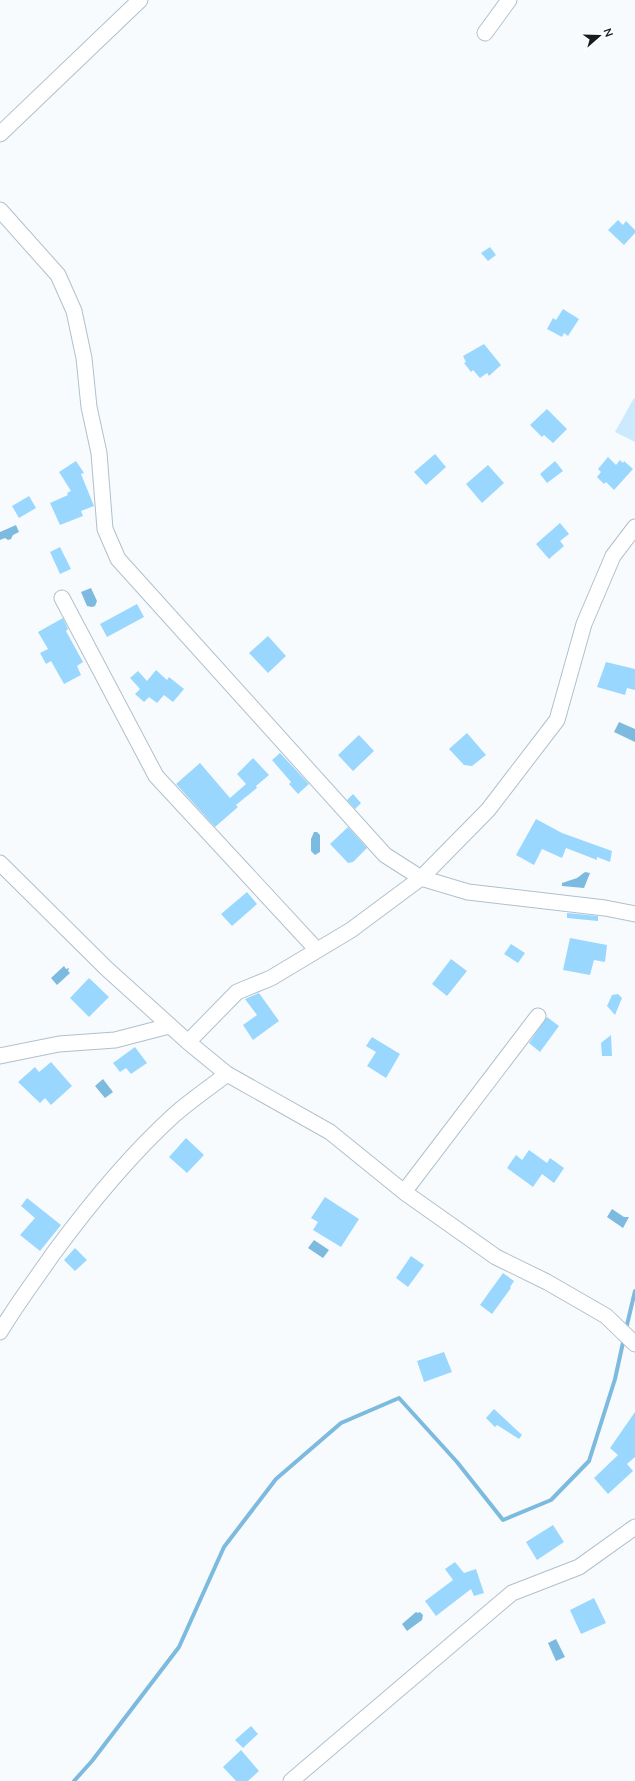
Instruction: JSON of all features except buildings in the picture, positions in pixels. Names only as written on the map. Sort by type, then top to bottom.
[{"type":"street","points":[[0,134],[140,0]]},
{"type":"street","points":[[485,33],[509,0]]},
{"type":"street","points":[[0,210],[58,276],[74,311],[84,358],[88,407],[99,453],[105,529],[118,559],[385,855],[421,878],[468,892],[605,908],[635,914]]},
{"type":"street","points":[[188,1042],[237,992],[271,978],[350,930],[421,878],[488,810],[557,720],[584,624],[613,556],[635,527]]},
{"type":"street","points":[[62,598],[156,776],[317,950]]},
{"type":"street","points":[[0,863],[107,969],[169,1026],[227,1074],[330,1132],[404,1192],[496,1257],[547,1282],[606,1316],[635,1344]]},
{"type":"street","points":[[404,1192],[538,1016]]},
{"type":"street","points":[[0,1056],[59,1044],[115,1040],[169,1026]]},
{"type":"street","points":[[0,1332],[64,1239],[90,1205],[121,1170],[174,1115],[227,1074]]},
{"type":"street","points":[[291,1781],[512,1593],[579,1567],[635,1527]]},
{"type":"shaded area","points":[[635,398],[635,442],[615,432]]},
{"type":"water","points":[[16,525],[19,532],[13,535],[11,539],[8,540],[5,538],[0,540],[0,532]]},
{"type":"water","points":[[91,588],[97,601],[95,606],[92,607],[87,606],[81,592]]},
{"type":"water","points":[[619,722],[635,729],[635,742],[614,732]]},
{"type":"water","points":[[314,832],[317,832],[320,835],[320,852],[315,855],[311,851],[311,839]]},
{"type":"water","points":[[585,872],[590,873],[584,888],[562,886],[562,883],[577,878]]},
{"type":"water","points":[[64,966],[66,969],[69,968],[68,971],[70,973],[57,985],[51,978]]},
{"type":"water","points":[[103,1079],[113,1092],[105,1098],[95,1086]]},
{"type":"water","points":[[612,1209],[624,1217],[629,1217],[623,1228],[607,1217]]},
{"type":"water","points":[[314,1240],[329,1250],[323,1258],[308,1248]]},
{"type":"water","points":[[416,1612],[420,1612],[423,1615],[422,1620],[407,1631],[402,1624]]},
{"type":"water","points":[[556,1639],[565,1657],[556,1661],[548,1643]]},
{"type":"waterway","points":[[626,1329],[635,1291]]},
{"type":"waterway","points":[[74,1781],[92,1761],[179,1647],[224,1547],[276,1479],[341,1423],[399,1398],[457,1462],[503,1520],[551,1500],[589,1461],[615,1379],[624,1338]]}]
